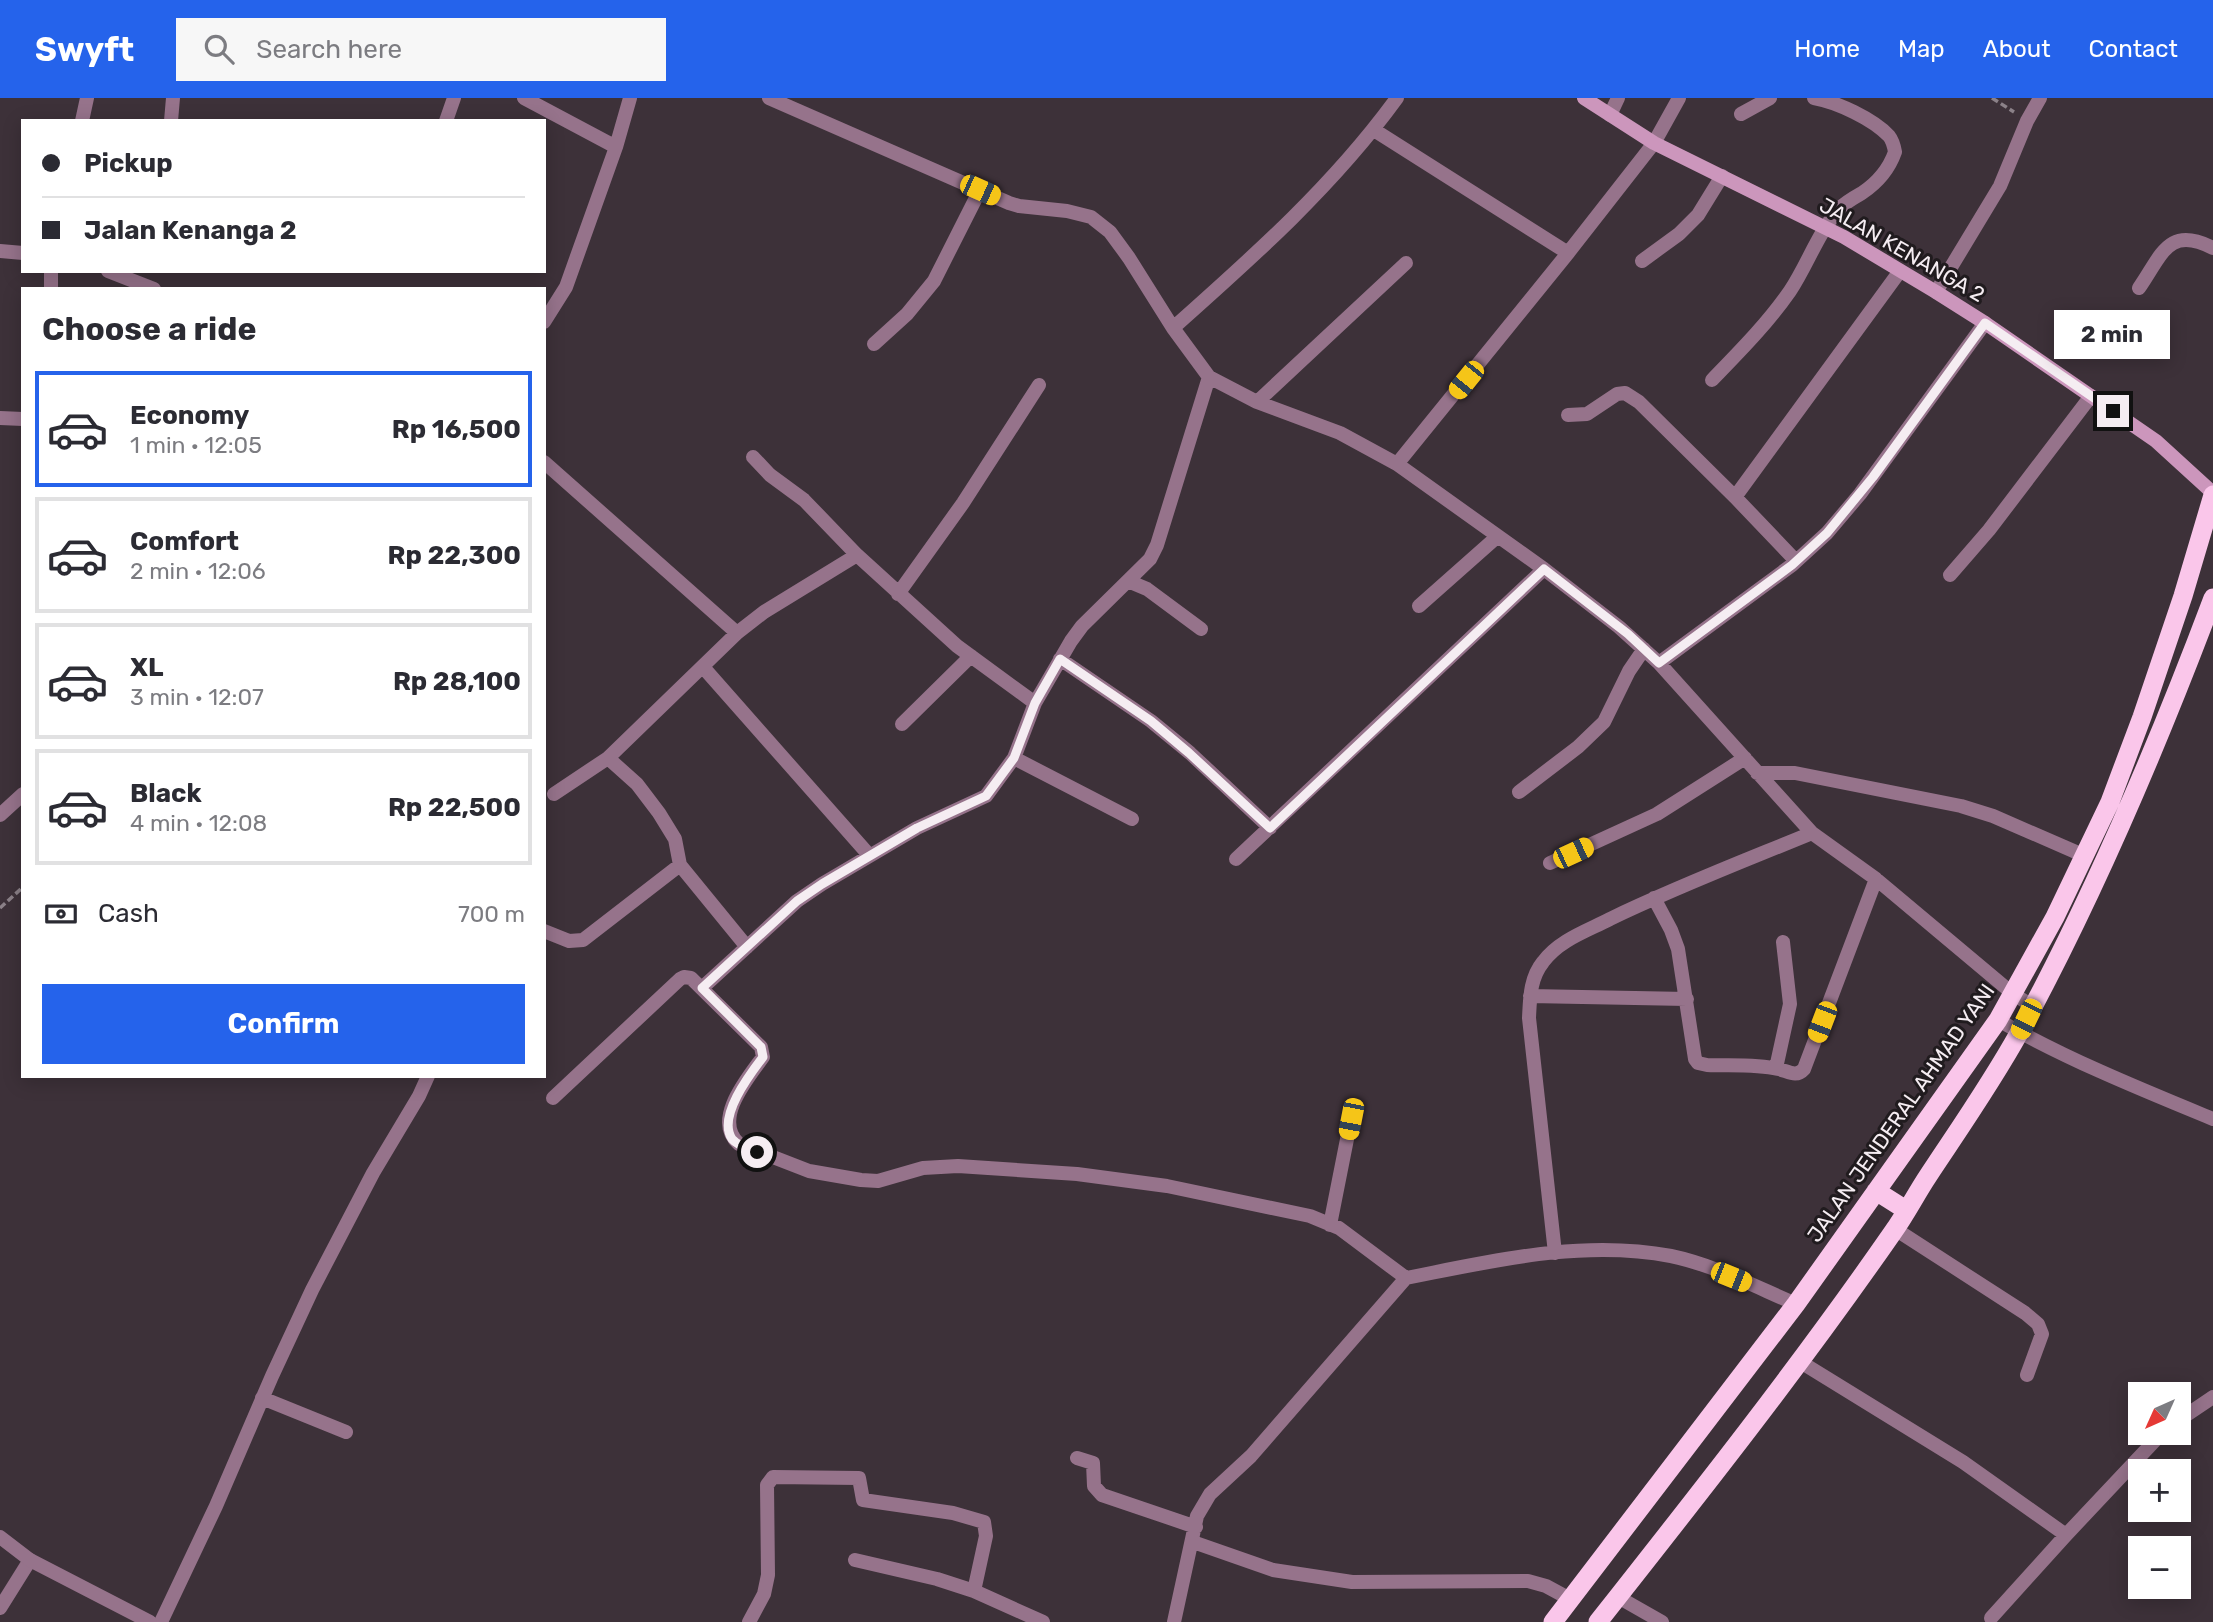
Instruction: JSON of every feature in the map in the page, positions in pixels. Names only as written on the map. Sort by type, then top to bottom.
[{"type":"highway","name":"JALAN JENDERAL AHMAD YANI","points":[[1553,1622],[1796,1304],[1998,1020],[2055,918],[2110,802],[2183,596],[2213,494]]},
{"type":"highway","points":[[1598,1622],[1682,1518],[1799,1362],[1895,1229],[1991,1081],[2077,921],[2103,865],[2213,598]]},
{"type":"highway","points":[[1876,1191],[1906,1210]]},
{"type":"main road","name":"JALAN KENANGA 2","points":[[1584,98],[1654,143],[1826,228],[1936,292],[2156,441],[2213,494]]},
{"type":"street","points":[[82,119],[87,98]]},
{"type":"street","points":[[172,119],[173,98]]},
{"type":"street","points":[[447,119],[454,98]]},
{"type":"street","points":[[524,98],[616,147]]},
{"type":"street","points":[[546,319],[566,287],[616,147],[630,98]]},
{"type":"street","points":[[769,98],[791,102],[1019,206],[1067,211],[1091,217],[1110,232],[1173,328],[1209,377],[1257,402],[1340,433],[1397,464],[1544,569],[1628,634],[1659,663],[1812,833],[1876,879],[2012,993],[2032,1006]]},
{"type":"street","points":[[1173,328],[1295,218],[1374,130],[1397,98]]},
{"type":"street","points":[[1609,115],[1618,98]]},
{"type":"street","points":[[1397,464],[1654,143],[1679,98]]},
{"type":"street","points":[[1741,114],[1770,98]]},
{"type":"street","points":[[1712,380],[1772,317],[1841,206],[1865,191],[1884,173],[1895,152],[1892,139],[1875,125],[1830,101],[1815,98]]},
{"type":"street","points":[[1936,292],[2000,186],[2027,121],[2040,98]]},
{"type":"street","points":[[1374,130],[1568,253]]},
{"type":"street","points":[[1642,261],[1679,234],[1698,215],[1722,176]]},
{"type":"street","points":[[874,344],[906,314],[934,281],[980,190]]},
{"type":"street","points":[[2139,288],[2173,242],[2186,238],[2198,240],[2213,248]]},
{"type":"street","points":[[0,251],[21,253]]},
{"type":"street","points":[[1257,402],[1406,263]]},
{"type":"street","points":[[1735,497],[1900,271]]},
{"type":"street","points":[[113,273],[149,287]]},
{"type":"street","points":[[1659,663],[1796,561],[1827,533],[1860,494],[1985,323]]},
{"type":"street","points":[[702,988],[797,901],[869,855],[942,815],[971,805],[986,796],[1014,758],[1035,703],[1082,626],[1150,559],[1157,545],[1209,377]]},
{"type":"street","points":[[898,594],[963,503],[1039,385]]},
{"type":"street","points":[[1568,415],[1587,414],[1617,394],[1625,393],[1639,402],[1796,561]]},
{"type":"street","points":[[1950,575],[1989,530],[2091,396]]},
{"type":"street","points":[[0,418],[21,419]]},
{"type":"street","points":[[753,457],[770,475],[804,500],[898,594],[971,656],[1035,703]]},
{"type":"street","points":[[546,464],[737,633]]},
{"type":"street","points":[[1419,606],[1498,536]]},
{"type":"street","points":[[554,794],[608,758],[737,633],[764,612],[857,555]]},
{"type":"street","points":[[1236,859],[1544,569]]},
{"type":"street","points":[[1128,581],[1147,589],[1201,629]]},
{"type":"street","points":[[1519,792],[1578,747],[1604,722],[1629,671],[1644,649]]},
{"type":"street","points":[[902,724],[971,656]]},
{"type":"street","points":[[1060,659],[1151,721],[1270,828]]},
{"type":"street","points":[[703,667],[869,855]]},
{"type":"street","points":[[608,758],[637,784],[659,813],[675,839],[680,864],[747,947]]},
{"type":"street","points":[[1014,758],[1132,819]]},
{"type":"street","points":[[1550,863],[1657,814],[1745,758]]},
{"type":"street","points":[[1757,773],[1795,773],[1961,806],[1993,816],[2085,856]]},
{"type":"street","points":[[0,816],[21,796]]},
{"type":"street","points":[[1555,1253],[1529,1018],[1533,979],[1541,963],[1569,940],[1654,898],[1812,833]]},
{"type":"street","points":[[546,934],[569,941],[583,940],[680,864]]},
{"type":"street","points":[[1654,898],[1675,939],[1687,999],[1693,1054],[1698,1063],[1776,1068],[1795,1074],[1804,1069],[1876,879]]},
{"type":"street","points":[[1776,1068],[1790,1004],[1783,943]]},
{"type":"street","points":[[553,1098],[680,979],[691,978],[761,1047],[763,1057],[733,1104],[728,1129],[739,1144],[776,1160],[809,1171],[878,1181],[923,1168],[958,1166],[1077,1174],[1167,1186],[1310,1216],[1359,1241],[1406,1278]]},
{"type":"street","points":[[1530,996],[1687,999]]},
{"type":"street","points":[[1998,1020],[2142,1090],[2213,1119]]},
{"type":"street","points":[[161,1622],[318,1278],[427,1078]]},
{"type":"street","points":[[1331,1225],[1351,1119]]},
{"type":"street","points":[[1895,1229],[2038,1324],[2042,1334],[2027,1375]]},
{"type":"street","points":[[1174,1622],[1197,1516],[1210,1494],[1251,1456],[1406,1278],[1509,1258],[1622,1249],[1673,1257],[1709,1268],[1796,1304]]},
{"type":"street","points":[[1799,1362],[1962,1462],[2066,1535]]},
{"type":"street","points":[[2191,1412],[2213,1397]]},
{"type":"street","points":[[262,1398],[346,1432]]},
{"type":"street","points":[[1990,1618],[2150,1446]]},
{"type":"street","points":[[1077,1458],[1093,1463],[1094,1486],[1102,1495],[1195,1534],[1266,1568],[1365,1583],[1528,1581],[1546,1586],[1570,1599]]},
{"type":"street","points":[[749,1622],[764,1594],[768,1575],[767,1485],[773,1477],[859,1478],[863,1500],[953,1514],[985,1522],[986,1536],[973,1591]]},
{"type":"street","points":[[0,1537],[30,1560],[149,1622]]},
{"type":"street","points":[[0,1608],[30,1560]]},
{"type":"street","points":[[855,1560],[955,1584],[1043,1622]]},
{"type":"street","points":[[1618,1597],[1662,1622]]},
{"type":"path","points":[[1992,98],[2027,121]]},
{"type":"path","points":[[0,908],[21,889]]},
{"type":"route","points":[[757,1152],[739,1144],[728,1129],[733,1104],[763,1057],[761,1047],[702,988],[797,901],[822,884],[917,828],[986,796],[1014,758],[1035,703],[1060,659],[1151,721],[1270,828],[1544,569],[1628,634],[1659,663],[1792,565],[1827,533],[1873,477],[1985,323],[2113,411]]}]
